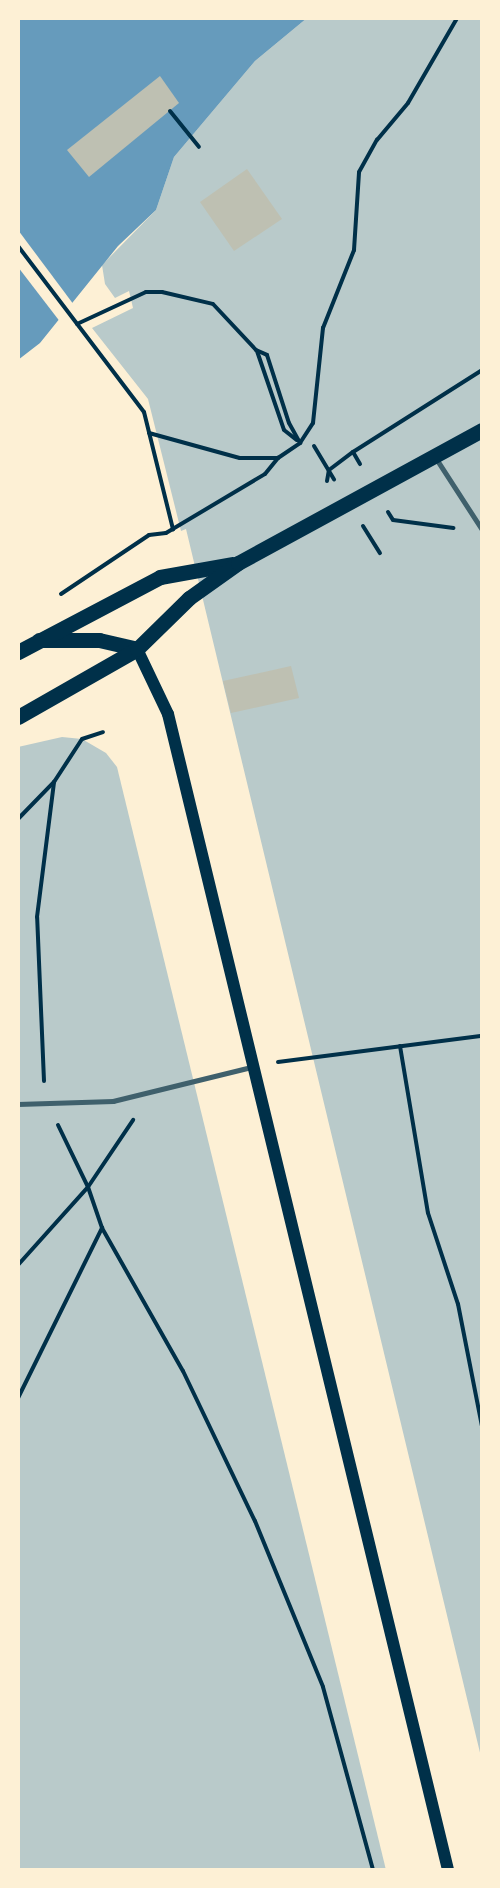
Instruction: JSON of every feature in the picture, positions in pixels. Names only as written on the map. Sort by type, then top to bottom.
[{"type":"main road","points":[[18,717],[137,649],[189,598],[237,563],[482,430]]},
{"type":"main road","points":[[18,652],[36,640],[160,577],[237,563]]},
{"type":"main road","points":[[36,640],[99,640],[137,649]]},
{"type":"main road","points":[[137,649],[168,714],[448,1870]]},
{"type":"lane","points":[[436,457],[482,529]]},
{"type":"lane","points":[[18,1104],[49,1106],[113,1101],[254,1066]]},
{"type":"path","points":[[51,601],[149,535],[173,529],[265,474],[278,458],[300,443],[313,423],[324,328],[354,250],[359,172],[377,140],[408,103],[456,18]]},
{"type":"path","points":[[170,111],[199,147]]},
{"type":"path","points":[[18,246],[76,324],[128,388],[147,424],[173,529]]},
{"type":"path","points":[[76,324],[146,292],[162,292],[213,304],[256,350],[267,355],[289,423],[300,443]]},
{"type":"path","points":[[256,350],[284,430],[300,443]]},
{"type":"path","points":[[314,446],[329,470],[353,452],[482,370]]},
{"type":"path","points":[[148,432],[240,458],[278,458]]},
{"type":"path","points":[[353,452],[393,520],[459,529]]},
{"type":"path","points":[[376,547],[380,553]]},
{"type":"path","points":[[18,819],[54,782],[82,739],[103,732]]},
{"type":"path","points":[[54,782],[37,917],[43,1078],[49,1106],[88,1187],[102,1228],[183,1371],[255,1521],[323,1687],[373,1870]]},
{"type":"path","points":[[254,1066],[482,1036]]},
{"type":"path","points":[[400,1046],[428,1213],[458,1304],[482,1426]]},
{"type":"path","points":[[18,1265],[88,1187],[152,1090]]},
{"type":"path","points":[[18,1398],[102,1228]]},
{"type":"shaded area","points":[[307,18],[482,18],[482,1761],[186,529],[181,531],[148,399],[92,328],[133,308],[129,291],[115,298],[105,284],[102,265],[156,210],[174,157],[255,61]]},
{"type":"shaded area","points":[[62,737],[82,739],[106,753],[117,767],[386,1870],[18,1870],[18,747]]},
{"type":"water","points":[[18,18],[307,18],[255,61],[174,157],[156,210],[118,246],[40,343],[18,360]]},
{"type":"pier","points":[[18,230],[74,305],[61,323],[18,267]]},
{"type":"building","points":[[160,76],[179,103],[89,177],[67,150]]},
{"type":"building","points":[[247,169],[282,219],[234,251],[200,202]]},
{"type":"building","points":[[291,666],[299,698],[231,713],[223,681]]}]
